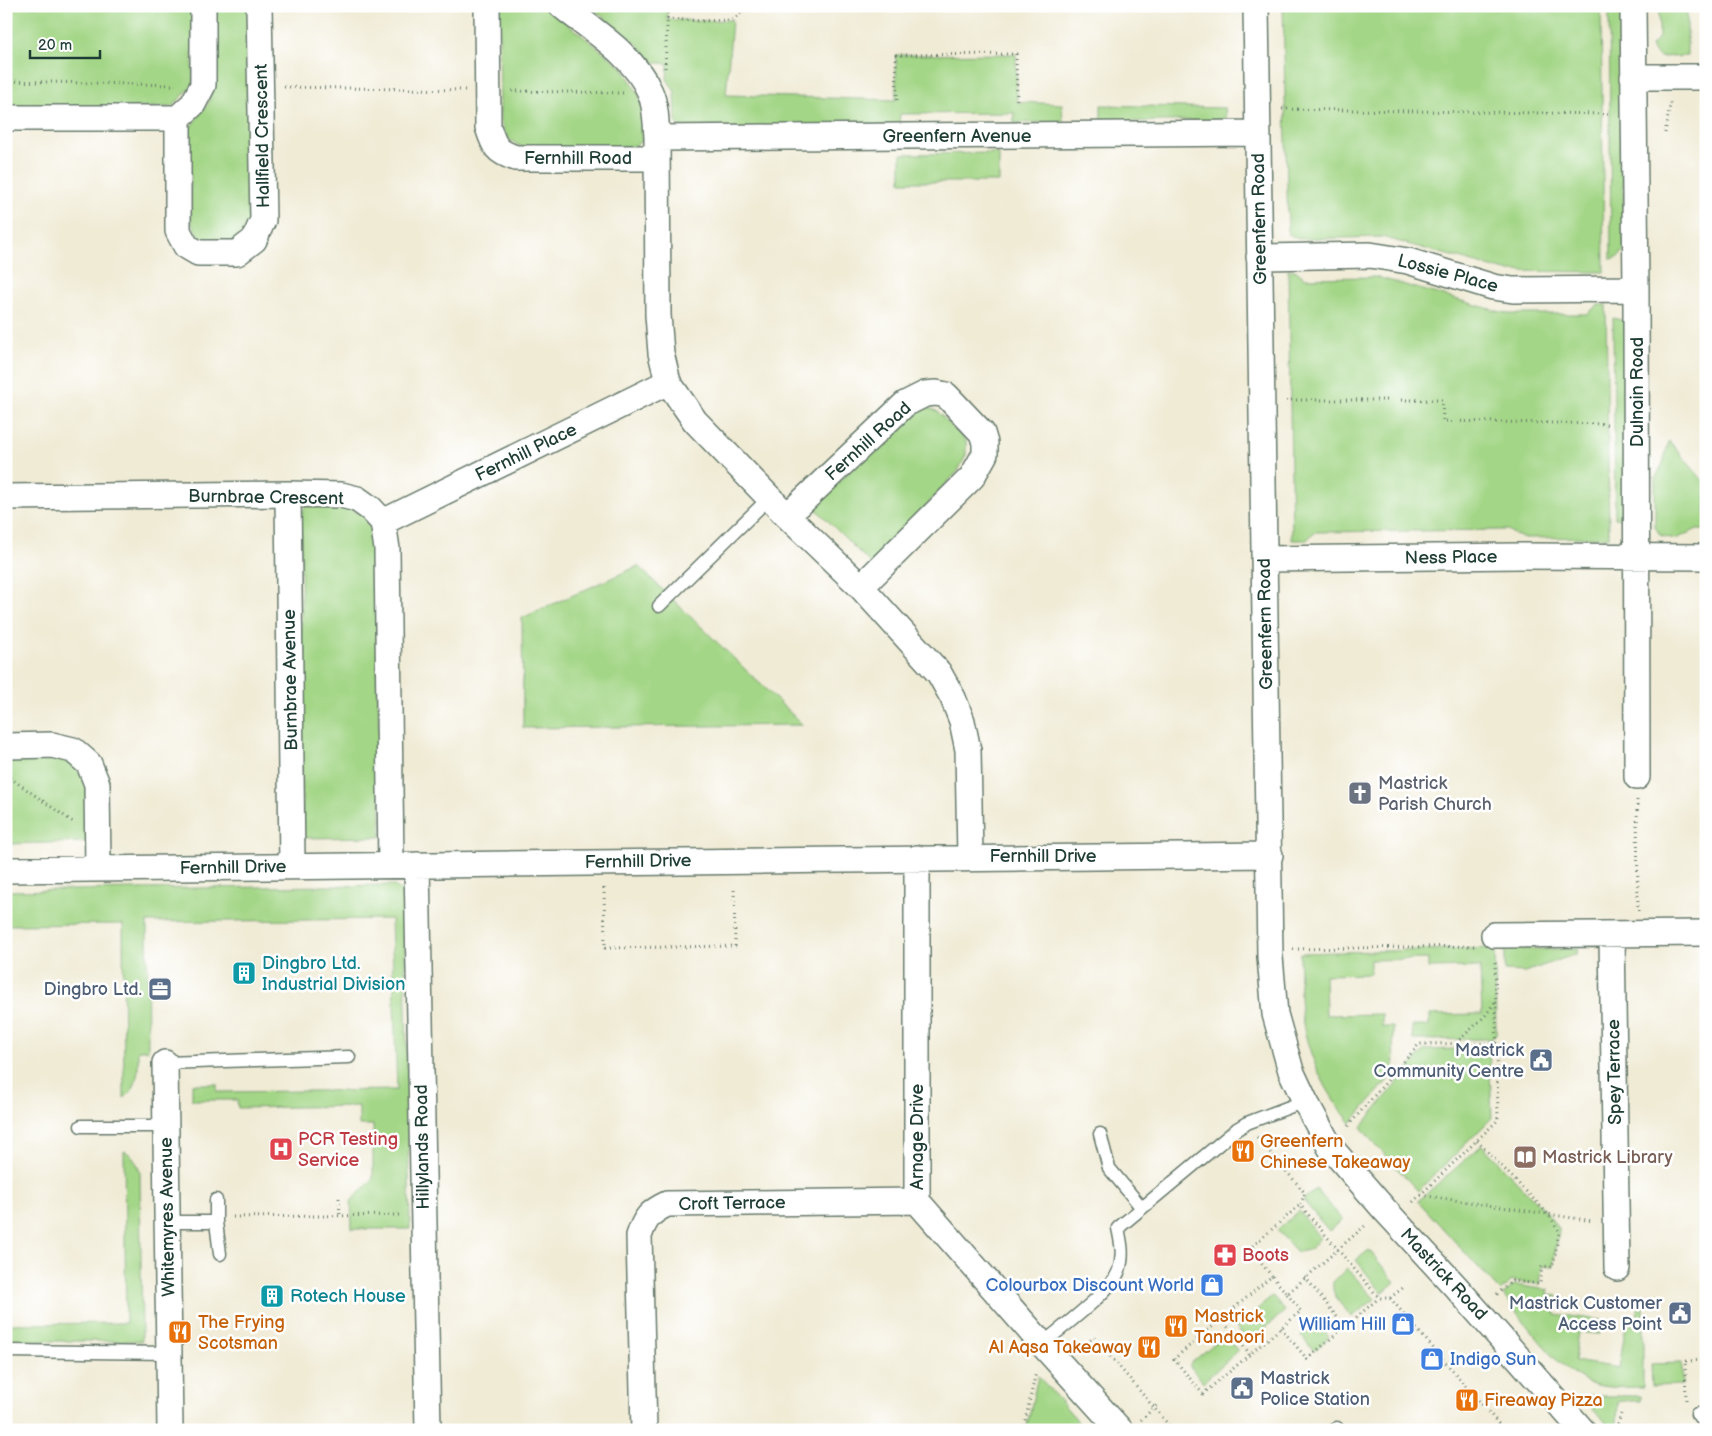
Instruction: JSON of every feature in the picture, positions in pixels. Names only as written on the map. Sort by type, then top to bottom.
[{"type":"street","points":[[6,118],[178,118],[193,104],[203,85],[203,6]]},
{"type":"street","name":"Hallfield Crescent","points":[[178,118],[178,230],[186,246],[198,253],[238,253],[254,240],[263,220],[259,6]]},
{"type":"street","name":"Fernhill Road","points":[[487,6],[488,127],[493,143],[502,154],[516,158],[657,148]]},
{"type":"street","name":"Fernhill Road","points":[[562,6],[631,61],[642,76],[651,94],[656,115],[658,315],[661,353],[668,382],[695,421],[787,516],[862,587],[939,673],[953,698],[962,721],[968,750],[970,857]]},
{"type":"street","name":"Greenfern Road","points":[[1256,6],[1270,854],[1270,957],[1275,1014],[1291,1071],[1330,1147],[1384,1209]]},
{"type":"street","name":"Dulnain Road","points":[[1633,6],[1636,289],[1637,777]]},
{"type":"street","points":[[1633,77],[1706,76]]},
{"type":"street","name":"Greenfern Avenue","points":[[657,148],[1257,134]]},
{"type":"street","name":"Lossie Place","points":[[1259,257],[1370,255],[1408,261],[1493,287],[1514,290],[1636,289]]},
{"type":"street","name":"Fernhill Place","points":[[383,522],[668,382]]},
{"type":"street","name":"Fernhill Road","points":[[787,516],[905,404],[926,394],[946,395],[982,433],[985,443],[985,454],[972,477],[862,587]]},
{"type":"street","name":"Burnbrae Avenue","points":[[288,494],[292,866]]},
{"type":"street","name":"Burnbrae Crescent","points":[[6,497],[341,495],[356,499],[371,509],[383,522]]},
{"type":"street","points":[[383,522],[388,549],[391,865]]},
{"type":"street","name":"Ness Place","points":[[1264,559],[1706,557]]},
{"type":"street","points":[[6,746],[52,745],[73,750],[89,764],[97,784],[98,858]]},
{"type":"street","name":"Fernhill Drive","points":[[6,870],[98,858],[292,866],[1270,854]]},
{"type":"street","name":"Arnage Drive","points":[[917,858],[917,1201],[1042,1344],[1131,1425]]},
{"type":"street","name":"Hillylands Road","points":[[417,865],[428,1430]]},
{"type":"street","points":[[1488,946],[1612,935],[1706,933]]},
{"type":"street","name":"Spey Terrace","points":[[1612,935],[1617,1268]]},
{"type":"street","name":"Whitemyres Avenue","points":[[165,1063],[170,1430]]},
{"type":"street","name":"Croft Terrace","points":[[644,1430],[639,1236],[644,1221],[655,1210],[668,1204],[917,1201]]},
{"type":"street","name":"Mastrick Road","points":[[1384,1209],[1456,1287],[1582,1430]]},
{"type":"lane","points":[[659,606],[769,498]]},
{"type":"lane","points":[[165,1063],[349,1057]]},
{"type":"lane","points":[[1042,1344],[1107,1289],[1119,1271],[1122,1251],[1118,1228],[1237,1129],[1247,1123],[1305,1101]]},
{"type":"lane","points":[[81,1126],[166,1126]]},
{"type":"lane","points":[[1100,1134],[1109,1168],[1142,1208]]},
{"type":"lane","points":[[216,1200],[216,1222],[220,1254]]},
{"type":"lane","points":[[168,1222],[216,1222]]},
{"type":"lane","points":[[6,1351],[169,1353]]},
{"type":"path","points":[[664,72],[668,6]]},
{"type":"path","points":[[667,18],[699,21],[732,20],[751,6]]},
{"type":"path","points":[[897,100],[896,55],[1016,54],[1017,103]]},
{"type":"path","points":[[6,81],[203,85]]},
{"type":"path","points":[[261,87],[651,94]]},
{"type":"path","points":[[1665,133],[1672,98]]},
{"type":"path","points":[[1282,109],[1634,114]]},
{"type":"path","points":[[1286,400],[1442,400],[1442,421],[1610,424]]},
{"type":"path","points":[[6,775],[87,833],[98,858]]},
{"type":"path","points":[[1637,777],[1638,911]]},
{"type":"path","points":[[604,888],[605,948],[735,946],[734,887]]},
{"type":"path","points":[[1293,949],[1488,946],[1496,1001],[1498,1120],[1413,1202]]},
{"type":"path","points":[[1456,1043],[1485,1016],[1496,1001]]},
{"type":"path","points":[[1348,1126],[1419,1044],[1497,1043]]},
{"type":"path","points":[[1247,1123],[1305,1193],[1300,1205],[1249,1249],[1272,1276],[1301,1311],[1203,1394],[1174,1359],[1272,1276]]},
{"type":"path","points":[[1478,1141],[1549,1215],[1559,1231],[1553,1267],[1542,1266],[1540,1284],[1512,1281],[1495,1296]]},
{"type":"path","points":[[1421,1195],[1617,1225]]},
{"type":"path","points":[[339,1198],[340,1216]]},
{"type":"path","points":[[1300,1205],[1379,1298]]},
{"type":"path","points":[[1287,1294],[1384,1209]]},
{"type":"path","points":[[216,1222],[230,1217],[410,1214]]},
{"type":"path","points":[[1305,1277],[1345,1327]]},
{"type":"path","points":[[1281,1328],[1307,1359],[1379,1298],[1390,1298],[1404,1287]]},
{"type":"path","points":[[1390,1298],[1504,1430]]},
{"type":"path","points":[[1221,1320],[1250,1354]]},
{"type":"path","points":[[1079,1350],[1094,1337],[1173,1430]]},
{"type":"path","points":[[1686,1406],[1685,1360],[1705,1360]]},
{"type":"path","points":[[1023,1430],[1036,1369]]},
{"type":"path","points":[[1131,1425],[1159,1403]]},
{"type":"path","points":[[1610,1430],[1618,1425],[1621,1414]]},
{"type":"green space","points":[[6,6],[192,6],[193,85],[172,107],[6,108]]},
{"type":"green space","points":[[213,6],[251,6],[253,219],[245,235],[231,245],[214,245],[200,238],[191,222],[190,127],[208,104],[214,82]]},
{"type":"green space","points":[[499,6],[545,6],[622,67],[638,93],[647,127],[644,139],[635,146],[527,149],[509,139],[500,120]]},
{"type":"green space","points":[[589,6],[668,6],[667,19],[699,21],[732,20],[726,95],[896,100],[896,55],[1016,54],[1017,102],[1062,104],[1063,122],[1014,123],[1014,113],[900,114],[899,125],[683,130],[676,122],[675,92],[667,79],[668,64],[653,62],[635,42]]},
{"type":"green space","points":[[1283,6],[1601,6],[1604,272],[1506,271],[1382,237],[1298,239],[1288,234]]},
{"type":"green space","points":[[1609,6],[1621,6],[1624,250],[1619,257],[1611,259]]},
{"type":"green space","points":[[1659,6],[1687,6],[1687,56],[1660,57],[1654,53],[1651,46],[1659,37]]},
{"type":"green space","points":[[1101,105],[1225,108],[1226,120],[1101,122]]},
{"type":"green space","points":[[999,153],[999,182],[901,182],[901,154]]},
{"type":"green space","points":[[1288,270],[1295,270],[1305,278],[1377,277],[1508,314],[1587,314],[1598,305],[1606,305],[1609,537],[1522,538],[1507,530],[1314,532],[1307,540],[1292,540]]},
{"type":"green space","points":[[1613,318],[1625,321],[1627,520],[1615,518]]},
{"type":"green space","points":[[924,406],[937,411],[966,441],[966,455],[958,471],[872,565],[814,507],[910,411]]},
{"type":"green space","points":[[1669,441],[1706,484],[1706,530],[1695,530],[1676,539],[1661,536],[1655,527],[1655,479],[1663,463]]},
{"type":"green space","points":[[338,503],[364,516],[375,533],[381,837],[302,838],[301,514],[306,505]]},
{"type":"green space","points":[[638,566],[803,725],[523,728],[522,618]]},
{"type":"green space","points":[[52,754],[69,760],[87,784],[87,842],[6,844],[6,755]]},
{"type":"green space","points":[[393,885],[402,891],[404,899],[410,1229],[352,1229],[351,1201],[373,1179],[373,1125],[359,1125],[359,1106],[238,1108],[237,1100],[192,1100],[192,1084],[217,1084],[217,1092],[397,1090],[391,919],[147,922],[148,1050],[138,1050],[137,1077],[133,1088],[124,1098],[123,924],[6,925],[6,891]]},
{"type":"green space","points":[[1495,948],[1496,1034],[1491,1039],[1413,1040],[1412,1026],[1429,1026],[1429,1015],[1482,1014],[1480,967],[1428,968],[1428,959],[1370,960],[1370,974],[1325,975],[1326,1015],[1382,1014],[1382,1027],[1393,1027],[1394,1073],[1351,1123],[1332,1098],[1318,1070],[1307,1041],[1300,1004],[1300,953]]},
{"type":"green space","points":[[1505,949],[1578,949],[1576,954],[1525,972],[1505,971]]},
{"type":"green space","points":[[1489,1048],[1492,1118],[1418,1191],[1361,1127],[1424,1050]]},
{"type":"green space","points":[[1482,1145],[1549,1215],[1559,1231],[1553,1267],[1542,1266],[1540,1284],[1512,1281],[1500,1291],[1418,1201]]},
{"type":"green space","points":[[124,1151],[135,1160],[140,1173],[142,1341],[6,1341],[6,1324],[126,1323]]},
{"type":"green space","points":[[1316,1189],[1343,1220],[1329,1231],[1303,1200]]},
{"type":"green space","points":[[1299,1211],[1320,1238],[1309,1250],[1297,1252],[1277,1230]]},
{"type":"green space","points":[[1369,1250],[1395,1282],[1382,1293],[1356,1260]]},
{"type":"green space","points":[[1347,1268],[1375,1299],[1352,1317],[1338,1301],[1333,1287],[1333,1282]]},
{"type":"green space","points":[[1514,1285],[1549,1290],[1548,1295],[1558,1296],[1555,1314],[1601,1320],[1599,1334],[1578,1332],[1574,1361],[1619,1368],[1626,1324],[1636,1325],[1640,1297],[1643,1297],[1643,1387],[1595,1385],[1578,1377],[1566,1368],[1542,1344],[1503,1295]]},
{"type":"green space","points":[[1273,1296],[1285,1311],[1249,1342],[1236,1327]]},
{"type":"green space","points":[[1318,1323],[1329,1337],[1314,1351],[1301,1336]]},
{"type":"green space","points":[[1224,1335],[1238,1351],[1203,1382],[1189,1365]]},
{"type":"green space","points":[[1682,1363],[1682,1385],[1652,1386],[1651,1364]]},
{"type":"green space","points":[[1038,1376],[1086,1430],[1026,1430]]},
{"type":"green space","points":[[1587,1396],[1641,1396],[1641,1401],[1618,1401],[1617,1422],[1610,1426],[1585,1402]]},
{"type":"place","name":"Mastrick Parish Church","points":[[1360,793]]},
{"type":"place","name":"Dingbro Ltd. Industrial Division","points":[[244,973]]},
{"type":"place","name":"Dingbro Ltd.","points":[[160,989]]},
{"type":"place","name":"Mastrick Community Centre","points":[[1541,1060]]},
{"type":"place","name":"PCR Testing Service","points":[[281,1149]]},
{"type":"place","name":"Greenfern Chinese Takeaway","points":[[1243,1151]]},
{"type":"place","name":"Mastrick Library","points":[[1525,1157]]},
{"type":"place","name":"Boots","points":[[1225,1255]]},
{"type":"place","name":"Colourbox Discount World","points":[[1212,1285]]},
{"type":"place","name":"Rotech House","points":[[272,1296]]},
{"type":"place","name":"Mastrick Customer Access Point","points":[[1680,1313]]},
{"type":"place","name":"William Hill","points":[[1403,1324]]},
{"type":"place","name":"Mastrick Tandoori","points":[[1176,1326]]},
{"type":"place","name":"The Frying Scotsman","points":[[180,1332]]},
{"type":"place","name":"Al Aqsa Takeaway","points":[[1149,1347]]},
{"type":"place","name":"Indigo Sun","points":[[1432,1359]]},
{"type":"place","name":"Mastrick Police Station","points":[[1242,1388]]},
{"type":"place","name":"Fireaway Pizza","points":[[1467,1400]]}]
